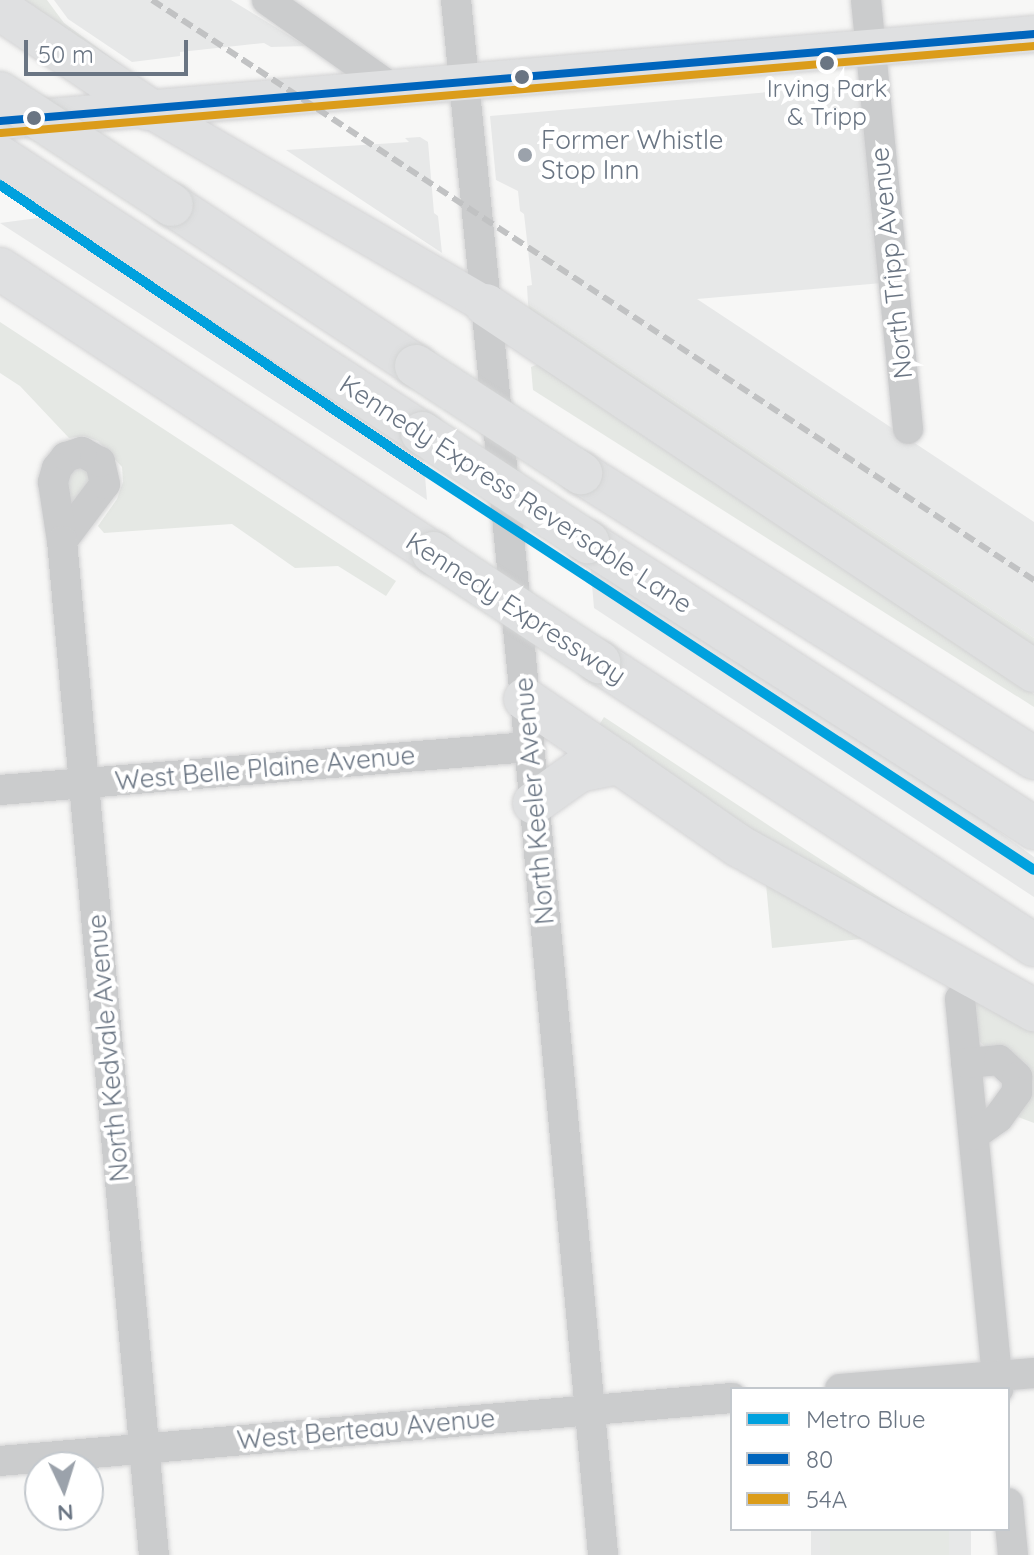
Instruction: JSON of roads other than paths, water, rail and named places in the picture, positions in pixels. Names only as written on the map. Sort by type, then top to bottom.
[{"type":"highway","points":[[0,9],[148,109]]},
{"type":"highway","points":[[0,93],[581,473],[1034,758]]},
{"type":"highway","name":"Kennedy Express Reversable Lane","points":[[0,157],[588,542],[1034,828]]},
{"type":"highway","name":"Kennedy Expressway","points":[[0,269],[1034,945]]},
{"type":"highway","points":[[486,305],[1034,671]]},
{"type":"highway","points":[[525,699],[739,846],[1034,1010]]},
{"type":"highway","points":[[534,803],[579,771],[619,763]]},
{"type":"main road","points":[[0,121],[1034,34]]},
{"type":"main road","points":[[148,109],[486,305]]},
{"type":"street","points":[[267,0],[393,89]]},
{"type":"street","name":"North Keeler Avenue","points":[[456,0],[525,699],[603,1555]]},
{"type":"street","name":"North Tripp Avenue","points":[[866,0],[908,429]]},
{"type":"street","name":"North Kedvale Avenue","points":[[62,541],[154,1555]]},
{"type":"street","name":"West Belle Plaine Avenue","points":[[0,790],[529,747]]},
{"type":"street","points":[[960,999],[997,1382]]},
{"type":"street","points":[[966,1063],[999,1060],[1017,1077],[1017,1092],[998,1118],[974,1135]]},
{"type":"street","points":[[885,1387],[997,1382],[1034,1373]]},
{"type":"street","name":"West Berteau Avenue","points":[[0,1461],[730,1398]]},
{"type":"street","points":[[1010,1524],[1013,1555]]},
{"type":"railway","points":[[152,0],[1034,580]]},
{"type":"metro line","name":"Blue","points":[[0,185],[424,470],[1034,870]]},
{"type":"place","name":"Irving Park & Tripp","points":[[827,63]]},
{"type":"place","name":"Former Whistle Stop Inn","points":[[525,155]]}]
